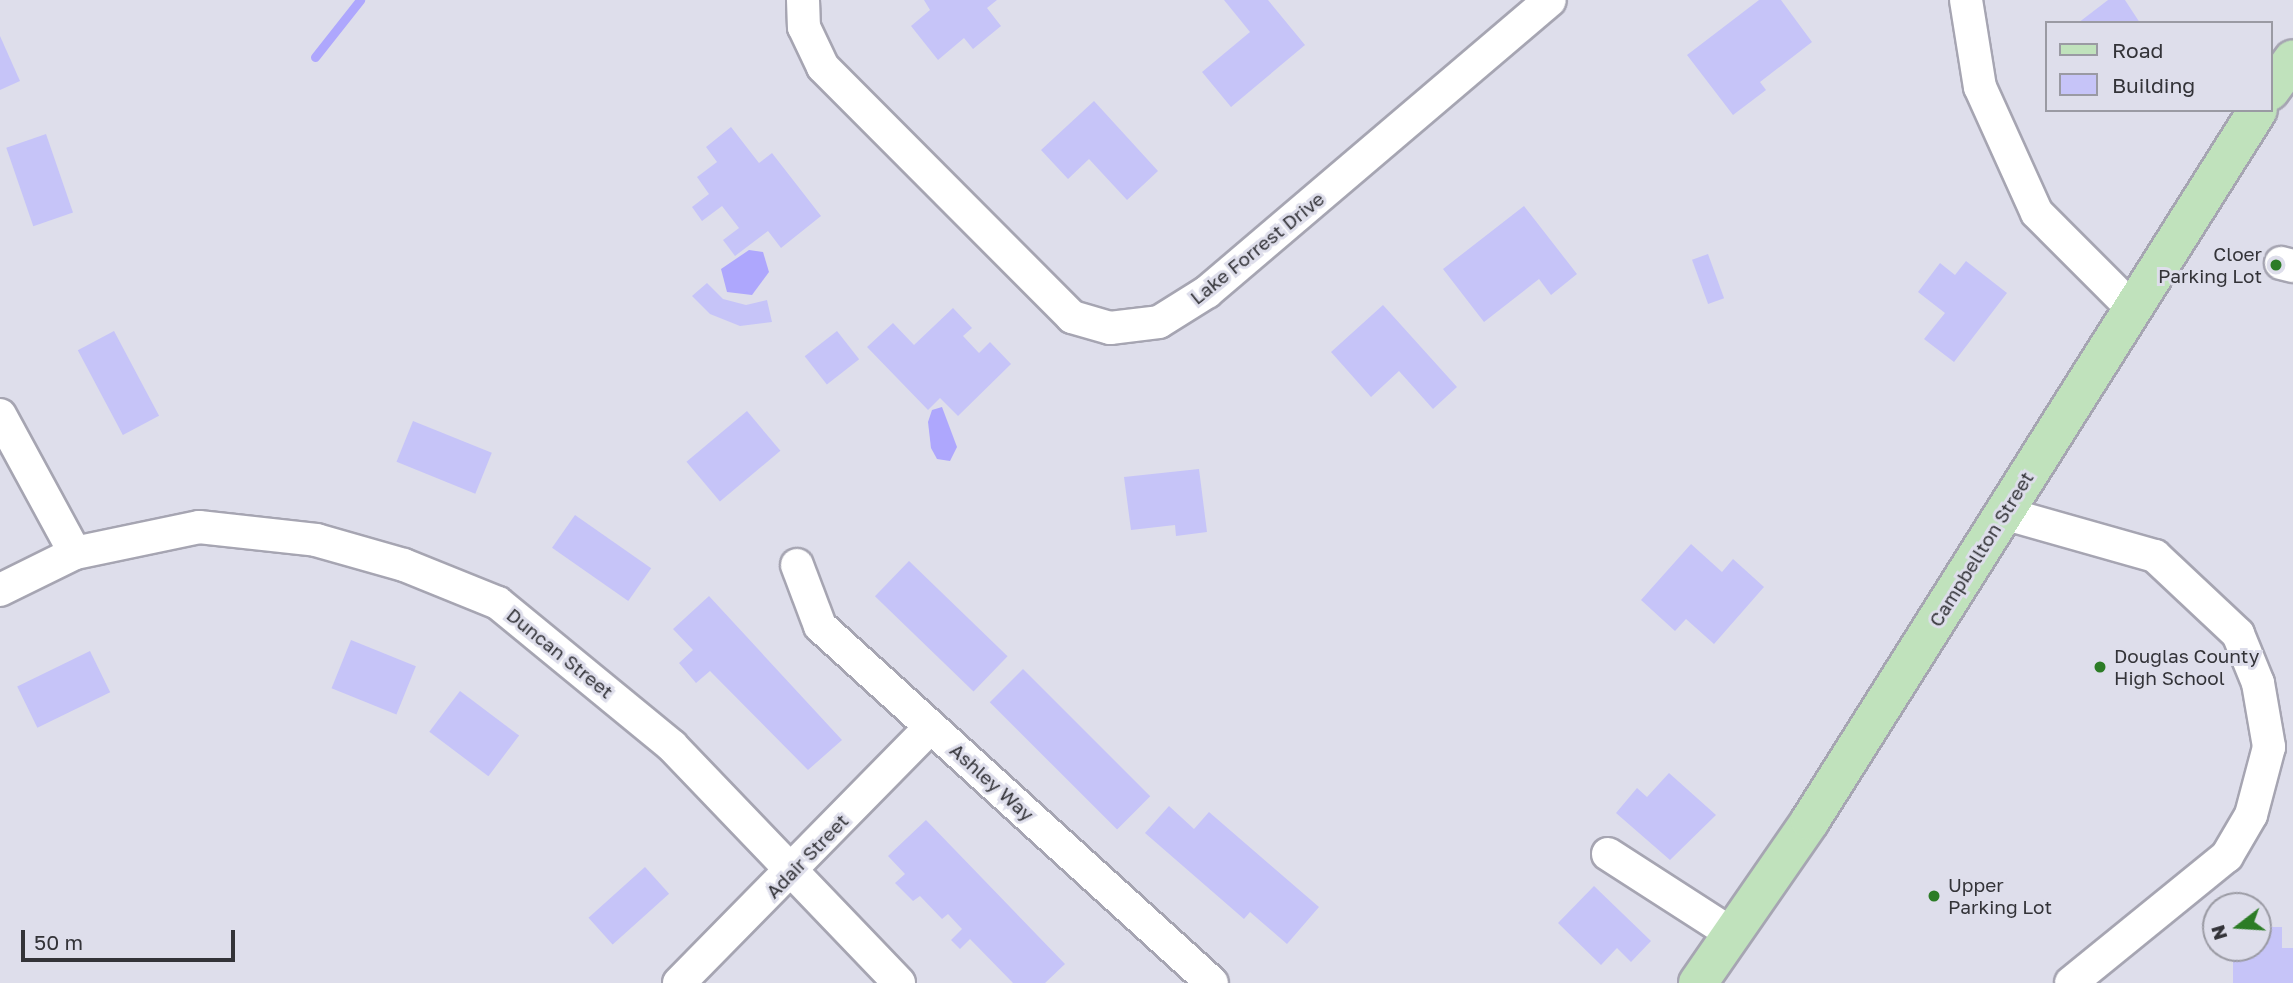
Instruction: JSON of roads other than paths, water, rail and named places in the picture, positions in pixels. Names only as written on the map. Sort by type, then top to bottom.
[{"type":"main road","points":[[2272,88],[2293,59]]},
{"type":"main road","name":"Campbellton Street","points":[[1698,983],[1810,821],[2257,112]]},
{"type":"street","name":"Lake Forrest Drive","points":[[803,0],[804,27],[823,67],[1072,317],[1110,327],[1159,322],[1207,292],[1550,0]]},
{"type":"street","points":[[1966,0],[1980,88],[2037,213],[2132,308]]},
{"type":"street","points":[[0,415],[75,553]]},
{"type":"street","points":[[2003,513],[2155,556],[2238,634],[2258,683],[2269,747],[2251,815],[2227,856],[2071,983]]},
{"type":"street","name":"Duncan Street","points":[[0,590],[75,553],[199,527],[303,538],[404,565],[498,603],[673,746],[791,873],[899,983]]},
{"type":"street","name":"Ashley Way","points":[[797,565],[820,626],[1212,983]]},
{"type":"street","name":"Adair Street","points":[[679,983],[791,873],[931,727]]},
{"type":"street","points":[[1608,854],[1732,934]]},
{"type":"waterway","points":[[315,57],[360,0]]},
{"type":"place","name":"Cloer Parking Lot","points":[[2276,265]]},
{"type":"place","name":"Douglas County High School","points":[[2100,667]]},
{"type":"place","name":"Upper Parking Lot","points":[[1934,896]]}]
